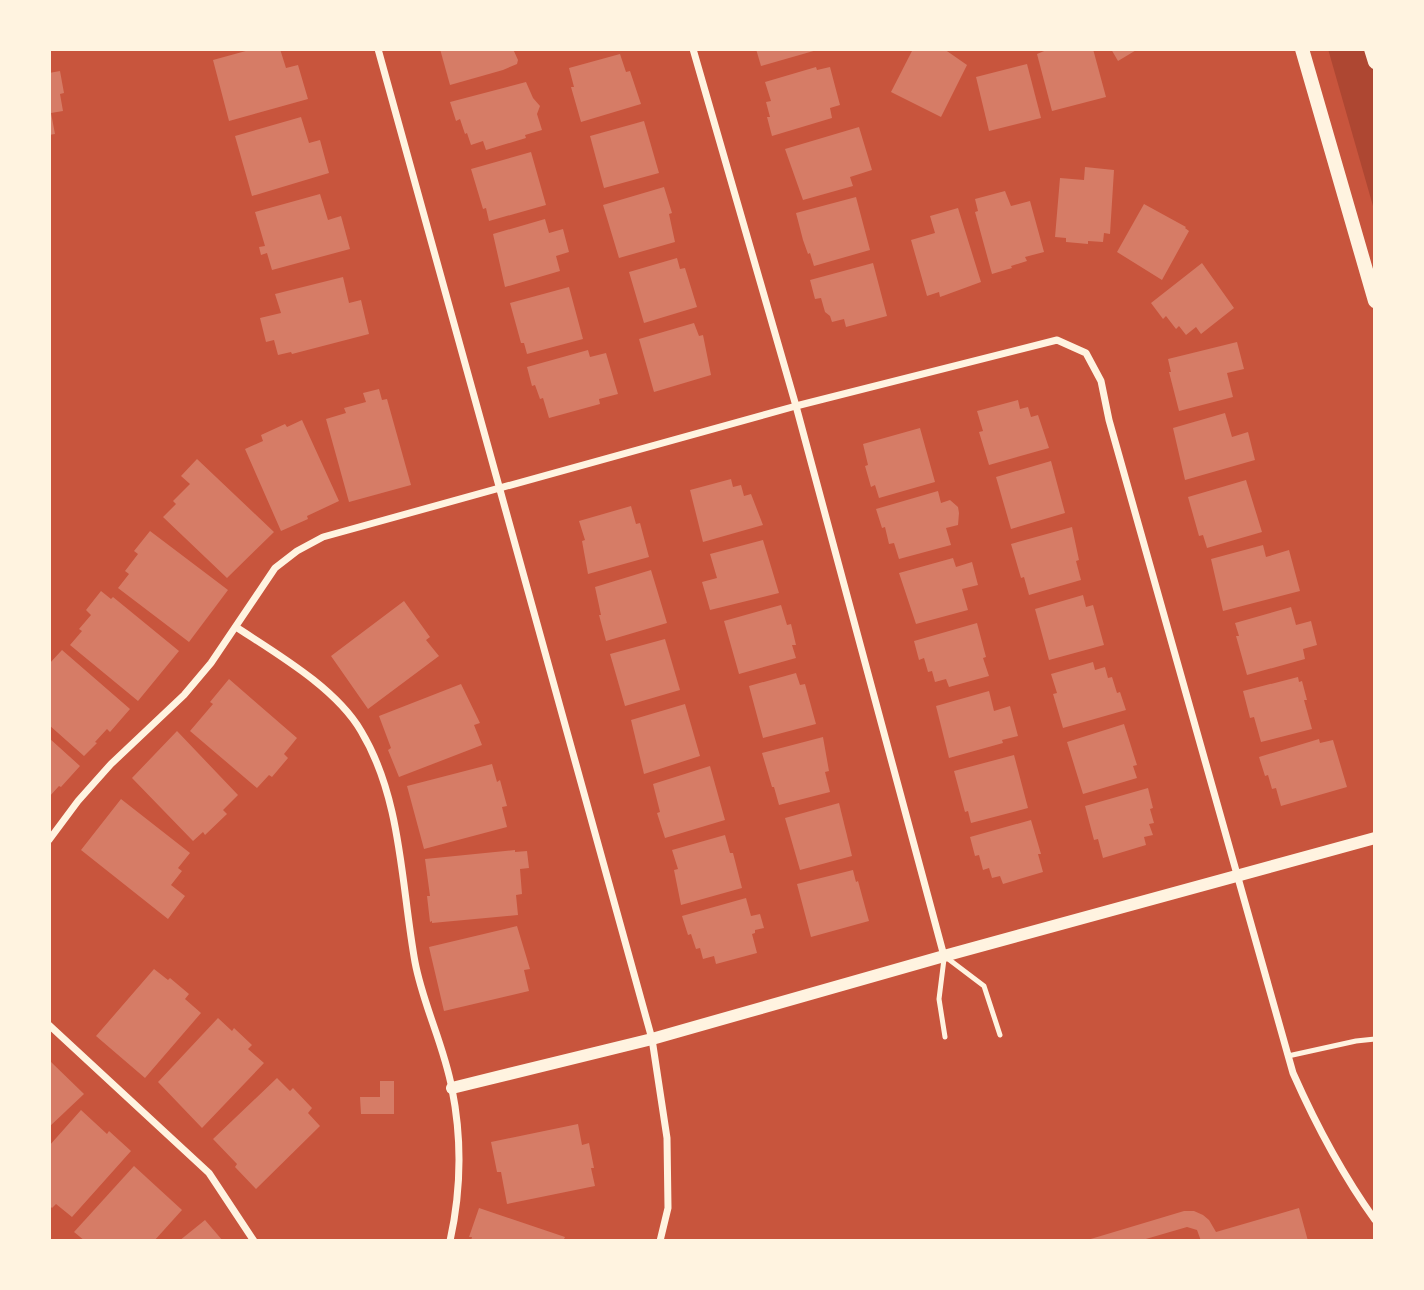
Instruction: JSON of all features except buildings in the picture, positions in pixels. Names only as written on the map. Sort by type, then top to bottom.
[{"type":"main road","points":[[1302,49],[1375,301]]},
{"type":"main road","points":[[1371,49],[1375,62]]},
{"type":"street","points":[[379,49],[652,1039],[667,1138],[668,1208],[660,1241]]},
{"type":"street","points":[[693,49],[796,406],[944,956]]},
{"type":"street","points":[[49,840],[78,801],[111,764],[184,695],[211,663],[275,568],[297,551],[324,537],[796,406],[1057,340],[1086,353],[1101,381],[1109,420],[1288,1056],[1314,1121],[1349,1184],[1375,1220]]},
{"type":"street","points":[[236,626],[293,664],[330,693],[361,729],[380,769],[393,818],[416,964],[452,1088],[459,1160],[458,1200],[450,1241]]},
{"type":"street","points":[[452,1088],[652,1039],[1375,838]]},
{"type":"street","points":[[49,1025],[209,1173],[254,1241]]},
{"type":"lane","points":[[944,956],[984,986],[1000,1035]]},
{"type":"lane","points":[[944,956],[939,999],[945,1037]]},
{"type":"lane","points":[[1288,1056],[1375,1039]]},
{"type":"shaded area","points":[[1328,49],[1375,49],[1375,213]]}]
